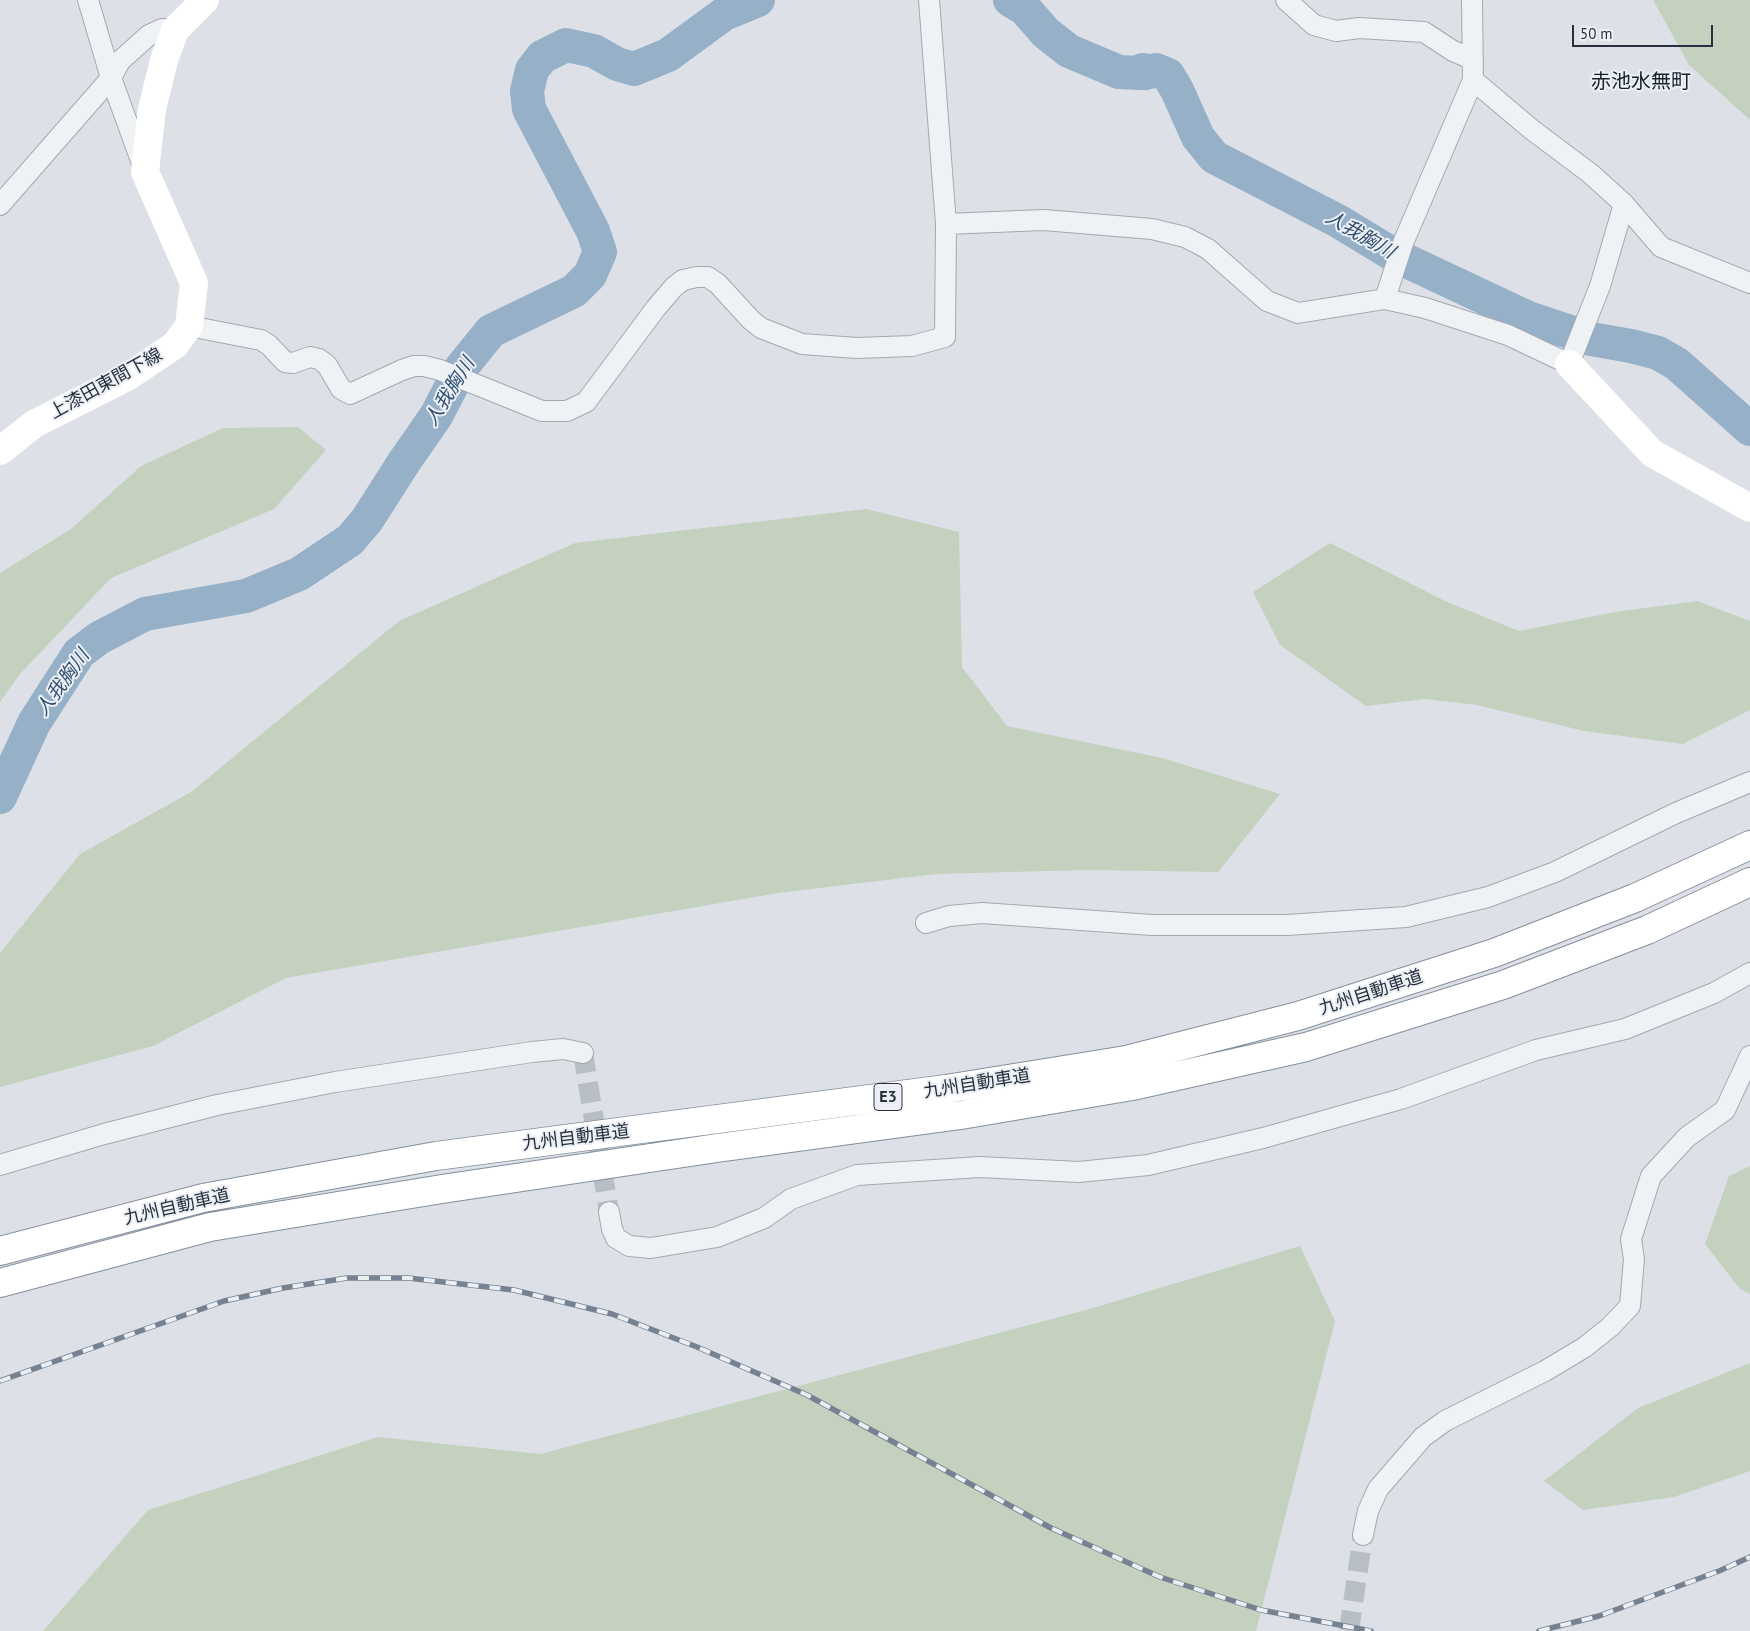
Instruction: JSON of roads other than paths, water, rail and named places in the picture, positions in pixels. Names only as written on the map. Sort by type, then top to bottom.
[{"type":"main road","points":[[189,326],[194,283],[146,172],[152,109],[164,60],[175,30],[205,0]]},
{"type":"main road","name":"上漆田東間下線","points":[[0,451],[34,424],[136,371],[175,345],[189,326]]},
{"type":"main road","points":[[1569,364],[1652,453],[1750,508]]},
{"type":"main road","name":"九州自動車道","points":[[0,1251],[203,1198],[436,1156],[946,1089],[1126,1060],[1298,1016],[1494,953],[1635,898],[1750,845]]},
{"type":"main road","name":"九州自動車道","points":[[0,1283],[210,1227],[442,1189],[707,1149],[961,1115],[1132,1086],[1306,1047],[1503,985],[1647,930],[1750,882]]},
{"type":"street","points":[[88,0],[111,78],[146,172]]},
{"type":"street","points":[[189,326],[261,340],[269,344],[285,362],[293,363],[310,357],[319,359],[327,365],[341,388],[350,394],[402,370],[414,366],[424,366],[542,411],[567,411],[586,402],[656,308],[674,287],[683,280],[697,277],[708,277],[718,284],[751,320],[761,328],[802,344],[857,348],[912,346],[945,337],[946,224],[928,0]]},
{"type":"street","points":[[1286,0],[1314,25],[1336,31],[1359,28],[1424,32],[1453,51],[1472,59]]},
{"type":"street","points":[[1385,300],[1403,242],[1473,80],[1472,0]]},
{"type":"street","points":[[0,205],[111,78],[120,61],[149,36],[162,29],[175,30]]},
{"type":"street","points":[[1473,80],[1530,129],[1591,174],[1624,204],[1661,247],[1750,283]]},
{"type":"street","points":[[946,224],[1044,220],[1152,229],[1185,237],[1208,250],[1266,302],[1298,312],[1385,300],[1425,308],[1508,334],[1569,364],[1600,286],[1624,204]]},
{"type":"street","points":[[926,923],[949,916],[982,913],[1152,925],[1287,925],[1406,917],[1488,897],[1555,872],[1676,814],[1750,782]]},
{"type":"street","points":[[609,1212],[612,1229],[616,1238],[629,1246],[651,1248],[717,1237],[764,1218],[791,1200],[857,1175],[980,1167],[1080,1172],[1148,1165],[1263,1138],[1401,1099],[1536,1050],[1624,1029],[1714,993],[1750,973]]},
{"type":"street","points":[[0,1165],[104,1134],[217,1105],[335,1082],[532,1052],[563,1049],[583,1053]]},
{"type":"street","points":[[1363,1535],[1368,1510],[1378,1489],[1423,1437],[1445,1421],[1545,1371],[1585,1347],[1610,1327],[1630,1306],[1634,1259],[1632,1239],[1652,1176],[1687,1137],[1725,1110],[1750,1056]]},
{"type":"waterway","name":"人我胸川","points":[[0,797],[34,723],[79,653],[99,638],[145,614],[246,596],[299,574],[350,540],[367,520],[436,416],[461,368],[491,331],[574,291],[590,275],[600,252],[593,231],[529,109],[527,91],[532,70],[542,57],[566,45],[594,51],[617,64],[634,69],[668,55],[724,14],[758,0]]},
{"type":"waterway","name":"人我胸川","points":[[1010,0],[1025,9],[1046,33],[1069,51],[1119,72],[1140,73],[1143,70],[1146,73],[1156,70],[1168,75],[1177,90],[1198,137],[1214,157],[1338,221],[1394,255],[1528,318],[1591,339],[1658,353],[1677,364],[1750,429]]},
{"type":"tunnel","points":[[583,1053],[609,1212]]},
{"type":"tunnel","points":[[1349,1631],[1363,1535]]},
{"type":"railway","points":[[0,1381],[224,1301],[283,1288],[347,1278],[408,1278],[514,1290],[612,1314],[697,1347],[807,1395],[1051,1528],[1160,1577],[1261,1610],[1371,1631]]},
{"type":"railway","points":[[1539,1631],[1599,1616],[1719,1571],[1750,1557]]},
{"type":"district","name":"赤池水無町","points":[[1641,82]]}]
